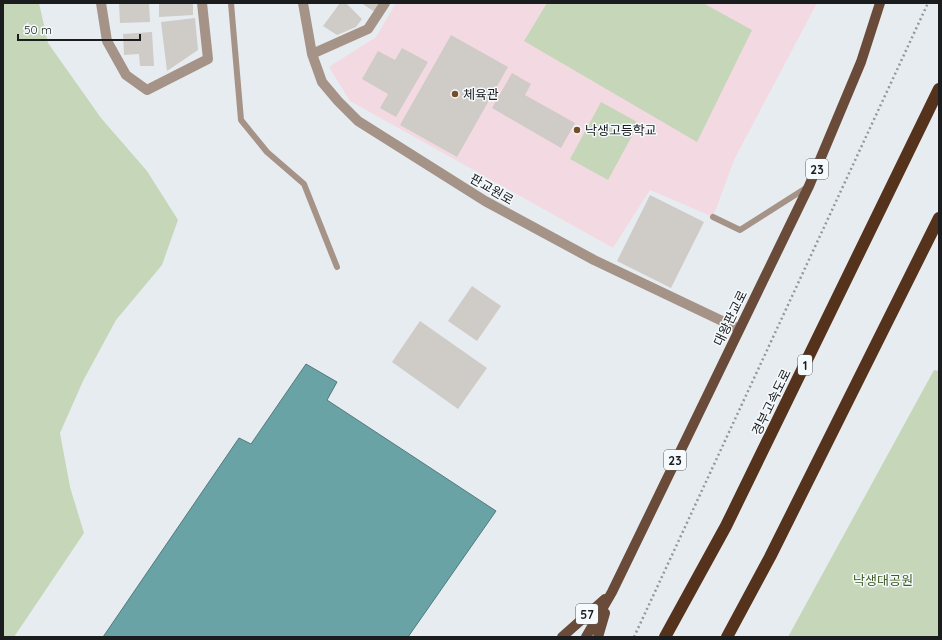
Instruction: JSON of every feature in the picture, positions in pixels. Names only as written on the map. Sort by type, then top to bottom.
[{"type":"highway","name":"경부고속도로","points":[[666,637],[726,526],[939,89]]},
{"type":"highway","points":[[727,637],[770,557],[939,218]]},
{"type":"main road","name":"대왕판교로","points":[[586,637],[612,592],[809,186],[861,62],[880,3]]},
{"type":"main road","name":"57","points":[[562,637],[612,592]]},
{"type":"main road","name":"57","points":[[598,637],[612,592]]},
{"type":"street","points":[[101,3],[107,41],[126,75],[147,90],[208,59],[202,3]]},
{"type":"street","name":"판교원로","points":[[303,3],[312,54],[322,82],[338,102],[358,120],[412,156],[485,201],[594,260],[739,329]]},
{"type":"street","points":[[312,54],[368,30],[385,3]]},
{"type":"lane","points":[[231,3],[241,120],[267,152],[304,184],[337,267]]},
{"type":"lane","points":[[713,217],[740,230],[809,186]]},
{"type":"path","points":[[634,637],[928,3]]},
{"type":"shaded area","name":"낙생고등학교","points":[[396,3],[817,3],[734,160],[713,217],[650,190],[613,248],[350,101],[329,67],[376,37]]},
{"type":"green space","points":[[3,3],[39,3],[48,43],[101,118],[147,171],[178,220],[162,265],[116,320],[83,381],[60,433],[70,487],[84,533],[14,637],[3,637]]},
{"type":"green space","points":[[547,3],[703,3],[752,30],[697,142],[524,41]]},
{"type":"green space","points":[[601,102],[639,123],[608,180],[570,159]]},
{"type":"green space","name":"낙생대공원","points":[[934,370],[939,371],[939,637],[788,637]]},
{"type":"water","points":[[306,364],[337,382],[327,400],[496,511],[408,637],[103,637],[239,438],[251,444]]},
{"type":"building","points":[[119,3],[149,3],[150,22],[120,23]]},
{"type":"building","points":[[159,3],[193,3],[193,15],[159,17]]},
{"type":"building","points":[[340,3],[346,3],[362,19],[356,27],[337,35],[323,26]]},
{"type":"building","points":[[361,3],[381,3],[375,12]]},
{"type":"building","points":[[195,18],[198,50],[167,71],[161,22]]},
{"type":"building","points":[[152,32],[154,66],[140,66],[139,54],[124,55],[123,34]]},
{"type":"building","name":"체육관","points":[[451,35],[508,67],[457,157],[400,125]]},
{"type":"building","points":[[402,48],[428,62],[396,117],[380,108],[388,94],[362,79],[378,51],[395,60]]},
{"type":"building","points":[[512,73],[531,84],[525,95],[575,123],[561,148],[492,108]]},
{"type":"building","points":[[650,195],[704,222],[671,288],[617,261]]},
{"type":"building","points":[[472,286],[501,306],[477,341],[448,321]]},
{"type":"building","points":[[420,321],[487,368],[458,409],[392,362]]},
{"type":"place","name":"체육관","points":[[455,94]]},
{"type":"place","name":"낙생고등학교","points":[[577,130]]}]
